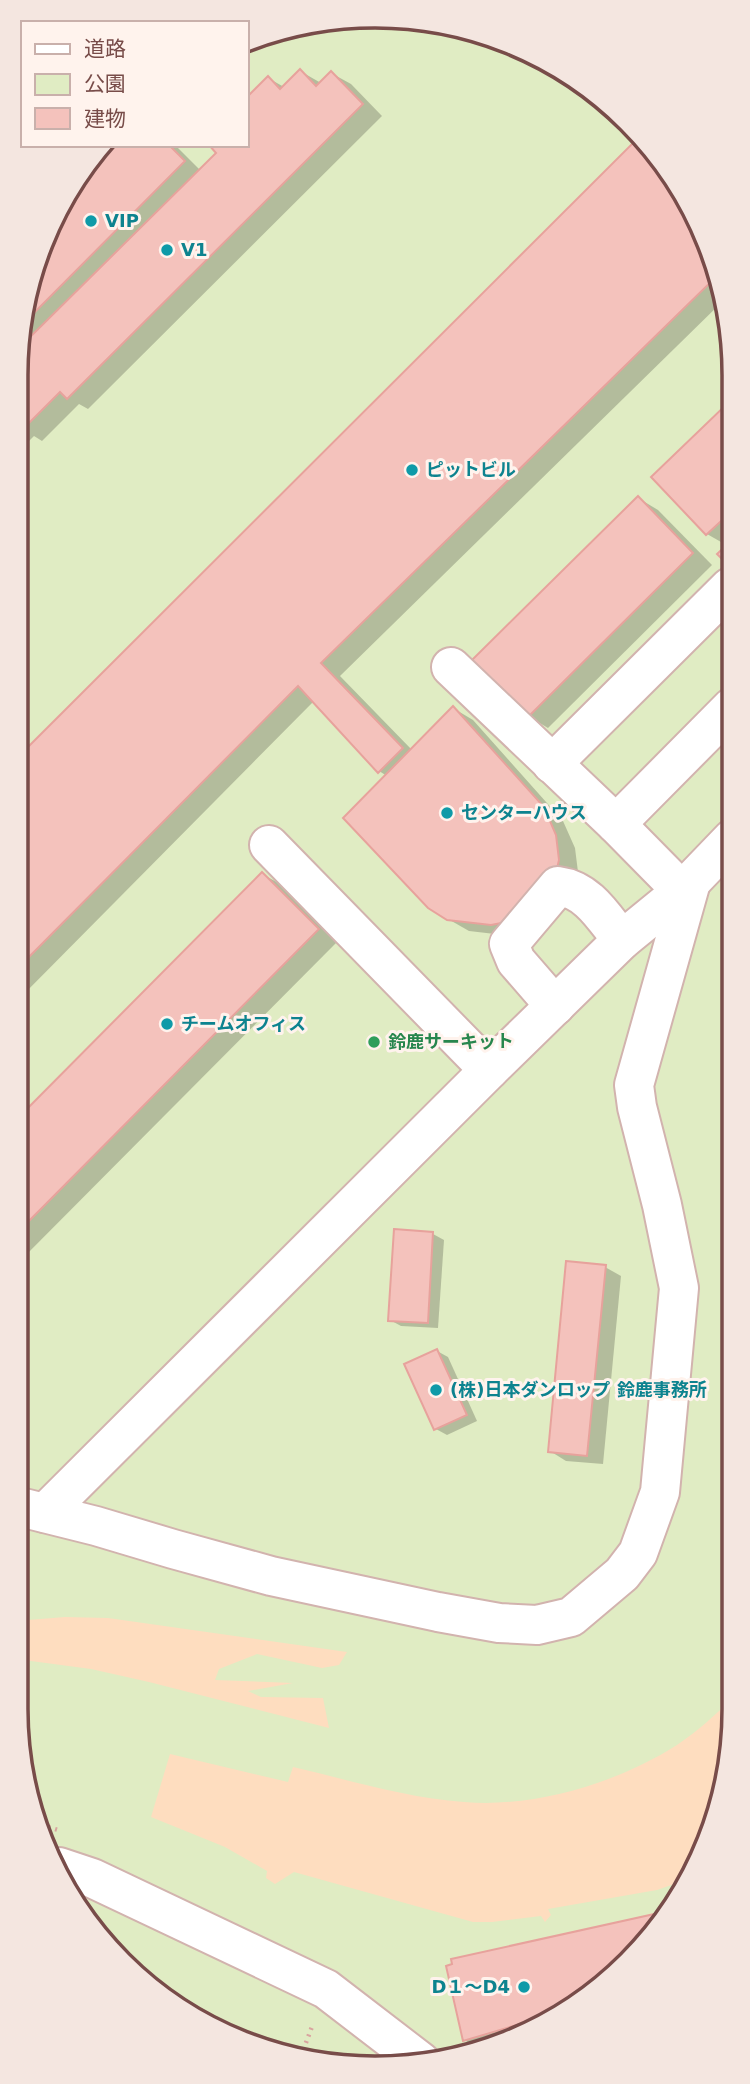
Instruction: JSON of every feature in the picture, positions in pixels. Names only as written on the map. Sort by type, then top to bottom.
[{"type":"lane","points":[[552,764],[722,595]]},
{"type":"lane","points":[[451,667],[616,824],[687,886]]},
{"type":"lane","points":[[616,824],[722,717]]},
{"type":"lane","points":[[269,845],[489,1070]]},
{"type":"lane","points":[[31,1509],[622,940],[687,886],[722,849]]},
{"type":"lane","points":[[555,1006],[516,961],[509,944],[558,886],[576,890],[586,897],[622,940]]},
{"type":"lane","points":[[31,1509],[271,1576],[499,1623],[537,1625],[571,1617],[622,1574],[638,1553],[660,1492],[679,1288],[662,1205],[636,1107],[634,1085],[687,886]]},
{"type":"lane","points":[[68,1870],[92,1878],[326,1989],[410,2054]]},
{"type":"green space","name":"鈴鹿サーキット","points":[[352,29],[420,31],[465,40],[508,54],[568,86],[604,114],[636,146],[664,182],[696,242],[710,285],[719,330],[722,375],[722,1709],[719,1754],[710,1799],[696,1842],[664,1902],[636,1938],[604,1970],[568,1998],[508,2030],[465,2044],[420,2053],[352,2055],[285,2044],[242,2030],[201,2010],[146,1970],[114,1938],[74,1882],[46,1821],[31,1754],[28,1709],[28,375],[31,330],[40,285],[54,242],[74,201],[113,147],[248,147],[248,52],[307,35]]},
{"type":"sand","points":[[108,1618],[347,1652],[339,1665],[322,1668],[257,1654],[219,1669],[215,1680],[293,1683],[248,1691],[261,1697],[323,1698],[329,1728],[91,1669],[28,1661],[28,1620]]},
{"type":"sand","points":[[722,1708],[719,1754],[710,1799],[696,1842],[675,1884],[657,1890],[548,1909],[551,1915],[545,1922],[541,1916],[473,1922],[294,1872],[275,1884],[266,1878],[267,1871],[225,1847],[151,1817],[170,1754],[288,1782],[293,1767],[421,1797],[491,1803],[547,1797],[629,1771],[677,1745]]},
{"type":"building","name":"V1","points":[[300,69],[316,86],[331,71],[363,104],[67,399],[60,392],[28,424],[30,337],[216,153],[211,147],[248,147],[248,96],[268,76],[280,89]]},
{"type":"building","name":"ピットビル","points":[[633,143],[636,146],[676,202],[696,242],[710,283],[321,663],[403,748],[378,773],[298,686],[28,958],[28,747]]},
{"type":"building","name":"VIP","points":[[113,147],[171,147],[185,161],[34,313],[54,242],[74,201]]},
{"type":"building","points":[[722,409],[722,520],[706,535],[651,477]]},
{"type":"building","points":[[638,496],[693,553],[527,718],[471,661]]},
{"type":"building","name":"センターハウス","points":[[453,706],[544,807],[556,835],[559,860],[555,877],[512,921],[491,925],[447,920],[428,908],[343,818]]},
{"type":"building","name":"チームオフィス","points":[[262,872],[319,929],[28,1222],[28,1108]]},
{"type":"building","points":[[394,1229],[433,1232],[428,1323],[388,1321]]},
{"type":"building","points":[[566,1261],[606,1265],[587,1456],[548,1452]]},
{"type":"building","name":"(株)日本ダンロップ 鈴鹿事務所","points":[[437,1349],[467,1415],[434,1430],[404,1364]]},
{"type":"building","name":"D１～D4","points":[[655,1914],[636,1938],[604,1970],[568,1998],[520,2024],[463,2041],[446,1966],[452,1964],[451,1959]]},
{"type":"place","name":"VIP","points":[[91,221]]},
{"type":"place","name":"V1","points":[[167,250]]},
{"type":"place","name":"ピットビル","points":[[412,470]]},
{"type":"place","name":"センターハウス","points":[[447,813]]},
{"type":"place","name":"チームオフィス","points":[[167,1024]]},
{"type":"place","name":"鈴鹿サーキット","points":[[374,1042]]},
{"type":"place","name":"(株)日本ダンロップ 鈴鹿事務所","points":[[436,1390]]},
{"type":"place","name":"D１～D4","points":[[524,1987]]}]
